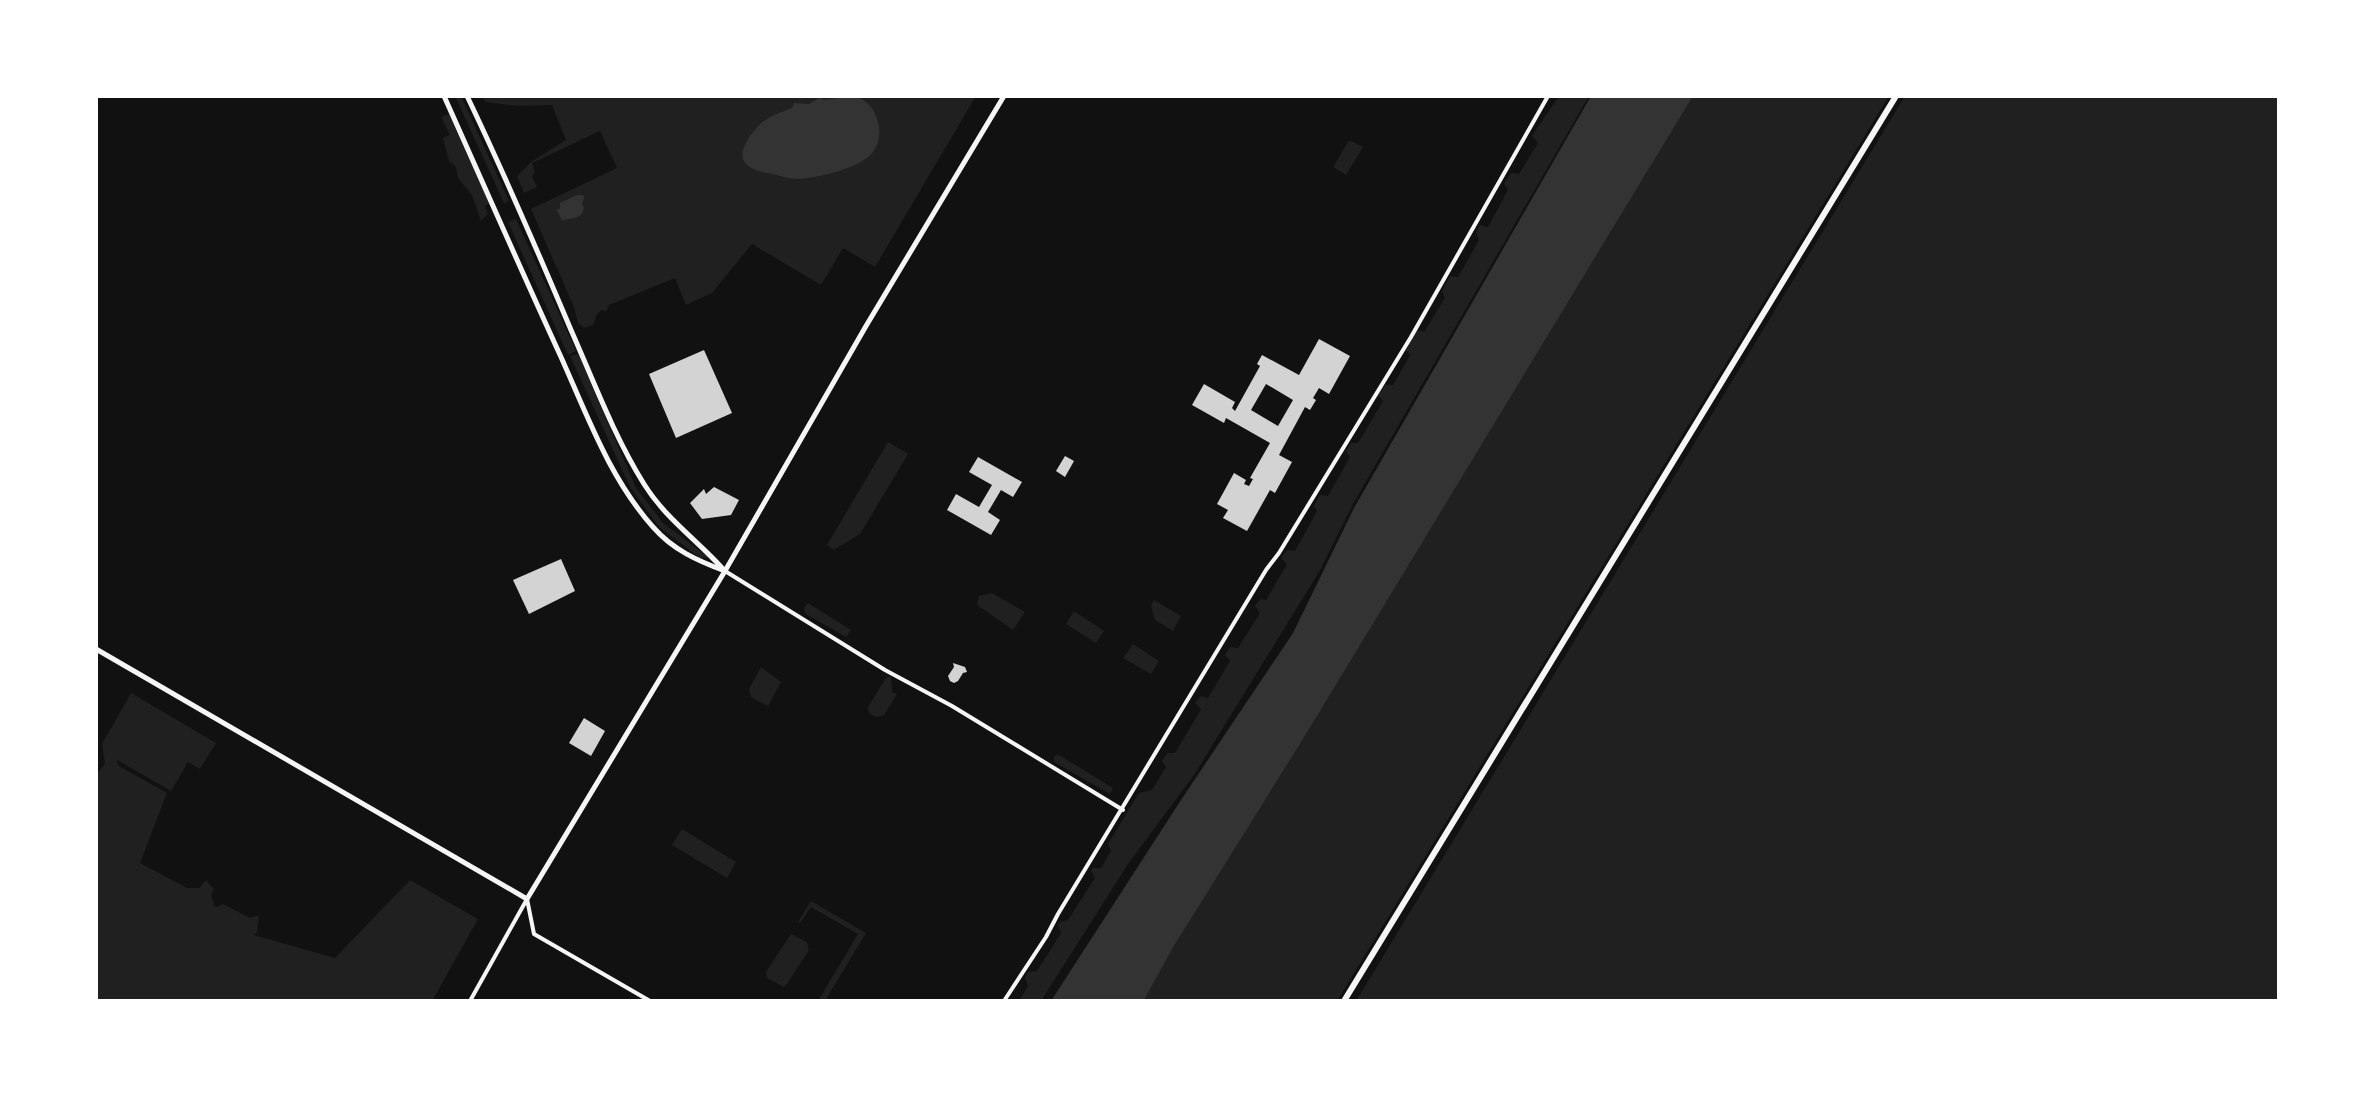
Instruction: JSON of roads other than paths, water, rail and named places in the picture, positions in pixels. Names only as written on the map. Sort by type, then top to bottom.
[{"type":"main road","points":[[1344,1001],[1896,96]]},
{"type":"street","points":[[444,96],[623,489],[654,529],[693,559],[725,571],[885,670],[952,706],[1123,810]]},
{"type":"street","points":[[467,96],[615,432],[645,486],[670,519],[701,545],[725,571]]},
{"type":"street","points":[[470,1001],[527,899],[725,571],[852,349],[1004,96]]},
{"type":"street","points":[[1004,1001],[1411,337],[1548,96]]},
{"type":"street","points":[[96,649],[527,899],[534,934],[650,1001]]}]
